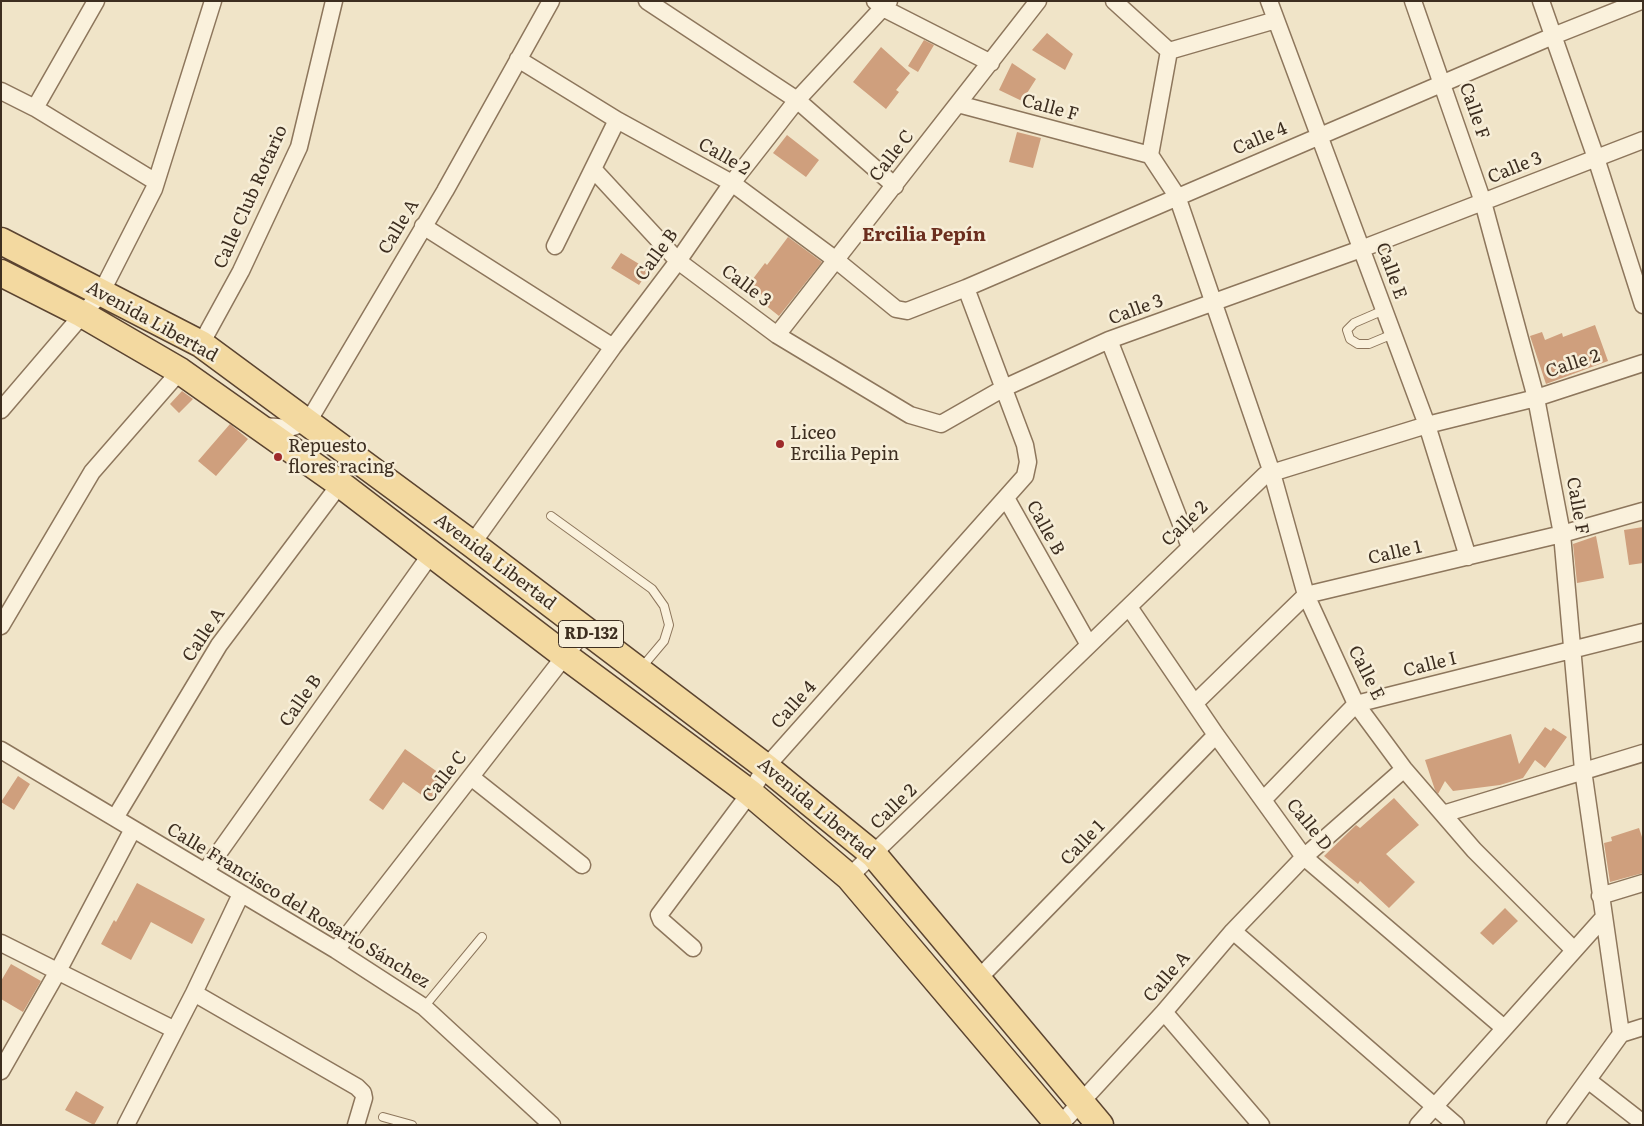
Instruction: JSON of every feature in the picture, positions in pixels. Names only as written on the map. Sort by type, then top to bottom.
[{"type":"main road","name":"Avenida Libertad","points":[[1,241],[201,344],[472,544],[766,767],[874,855],[1100,1125]]},
{"type":"main road","name":"Avenida Libertad","points":[[1,273],[82,314],[180,371],[340,484],[564,655],[750,793],[850,877],[1059,1125]]},
{"type":"street","points":[[35,108],[96,1]]},
{"type":"street","points":[[1,410],[101,294],[156,182],[212,1]]},
{"type":"street","name":"Calle Club Rotario","points":[[201,344],[241,271],[300,147],[334,1]]},
{"type":"street","name":"Calle A","points":[[308,422],[422,226],[445,191],[551,1]]},
{"type":"street","points":[[646,1],[797,100],[895,186]]},
{"type":"street","name":"Calle C","points":[[777,335],[1038,1]]},
{"type":"street","points":[[1114,1],[1170,51]]},
{"type":"street","name":"Calle E","points":[[1270,1],[1427,425],[1468,557]]},
{"type":"street","name":"Calle F","points":[[1413,1],[1443,82],[1483,202],[1536,398],[1562,534],[1583,770],[1621,1034]]},
{"type":"street","points":[[1541,1],[1596,158],[1643,305]]},
{"type":"street","name":"Calle 4","points":[[896,309],[907,311],[966,288],[1443,82],[1641,1]]},
{"type":"street","points":[[882,3],[991,63]]},
{"type":"street","name":"Calle B","points":[[472,544],[613,347],[678,261],[732,183],[797,100],[882,3]]},
{"type":"street","points":[[1170,51],[1276,20]]},
{"type":"street","points":[[1170,51],[1150,156],[1177,196],[1215,302],[1272,473]]},
{"type":"street","name":"Calle 2","points":[[518,59],[617,120],[732,183],[836,260],[896,309]]},
{"type":"street","points":[[1,91],[35,108],[156,182]]},
{"type":"street","name":"Calle F","points":[[958,104],[1150,156]]},
{"type":"street","points":[[555,246],[617,120]]},
{"type":"street","name":"Calle 3","points":[[593,170],[678,261],[777,335],[910,415],[941,424],[1004,388],[1110,340],[1361,249],[1643,140]]},
{"type":"street","points":[[422,226],[613,347]]},
{"type":"street","name":"Calle B","points":[[966,288],[1025,445],[1028,462],[1025,476],[1006,498],[1088,646]]},
{"type":"street","points":[[1110,340],[1190,547]]},
{"type":"street","name":"Calle 2","points":[[850,877],[1265,475],[1427,425],[1536,398],[1643,363]]},
{"type":"street","points":[[1,626],[6,607],[92,472],[180,371]]},
{"type":"street","points":[[252,422],[280,428],[308,422]]},
{"type":"street","name":"Calle E","points":[[1272,473],[1306,595],[1356,704],[1404,769],[1474,850],[1574,950]]},
{"type":"street","name":"Calle A","points":[[115,818],[219,645],[340,484]]},
{"type":"street","name":"Calle 4","points":[[693,948],[661,920],[659,915],[750,793],[766,767],[1006,498]]},
{"type":"street","name":"Calle 1","points":[[1306,595],[1562,534],[1643,511]]},
{"type":"street","name":"Calle B","points":[[205,872],[430,554]]},
{"type":"street","points":[[1195,703],[1306,595]]},
{"type":"street","name":"Calle D","points":[[1129,607],[1216,735],[1304,856],[1504,1028]]},
{"type":"street","name":"Calle C","points":[[336,950],[585,630]]},
{"type":"street","name":"Calle I","points":[[1356,704],[1643,632]]},
{"type":"street","points":[[1263,800],[1356,704]]},
{"type":"street","name":"Calle 1","points":[[967,1016],[984,987],[1216,735]]},
{"type":"street","name":"Calle Francisco del Rosario Sánchez","points":[[1,750],[336,950],[424,1007],[552,1125]]},
{"type":"street","points":[[1443,814],[1643,753]]},
{"type":"street","name":"Calle A","points":[[1059,1125],[1082,1103],[1164,1012],[1233,931],[1304,856],[1404,769]]},
{"type":"street","points":[[470,777],[582,865]]},
{"type":"street","points":[[1,1071],[58,971],[133,829]]},
{"type":"street","points":[[1600,896],[1643,884]]},
{"type":"street","points":[[126,1125],[194,993],[241,894]]},
{"type":"street","points":[[1418,1125],[1604,917]]},
{"type":"street","points":[[1233,931],[1456,1125]]},
{"type":"street","points":[[1,943],[175,1030]]},
{"type":"street","points":[[194,993],[357,1087],[363,1093],[364,1098],[356,1125]]},
{"type":"street","points":[[1164,1012],[1261,1125]]},
{"type":"street","points":[[1555,1125],[1589,1081],[1621,1034],[1643,1027]]},
{"type":"street","points":[[1589,1081],[1643,1123]]},
{"type":"lane","points":[[1384,310],[1354,323],[1347,330],[1350,340],[1358,344],[1369,344],[1393,334]]},
{"type":"lane","points":[[551,516],[652,589],[664,606],[669,624],[664,641],[639,671]]},
{"type":"lane","points":[[424,1007],[482,937]]},
{"type":"lane","points":[[384,1118],[412,1125]]},
{"type":"building","points":[[1047,33],[1073,54],[1065,70],[1032,50]]},
{"type":"building","points":[[924,40],[934,45],[918,72],[908,66]]},
{"type":"building","points":[[881,47],[910,73],[896,90],[899,92],[886,109],[853,82]]},
{"type":"building","points":[[1012,63],[1036,79],[1022,101],[999,90]]},
{"type":"building","points":[[1017,132],[1041,138],[1033,168],[1009,162]]},
{"type":"building","points":[[787,135],[819,160],[806,177],[773,153]]},
{"type":"building","points":[[788,237],[822,262],[779,316],[764,304],[768,300],[749,284],[765,263],[767,265]]},
{"type":"building","points":[[621,253],[649,270],[639,285],[611,268]]},
{"type":"building","points":[[1595,325],[1608,361],[1546,384],[1530,336],[1542,332],[1545,340],[1562,333],[1563,337]]},
{"type":"building","points":[[182,391],[193,399],[179,413],[170,404]]},
{"type":"building","points":[[230,424],[248,439],[216,476],[198,461]]},
{"type":"building","points":[[1643,527],[1643,563],[1629,565],[1624,530]]},
{"type":"building","points":[[1596,536],[1604,578],[1577,583],[1573,544]]},
{"type":"building","points":[[1545,727],[1551,731],[1553,728],[1567,737],[1545,768],[1535,760],[1523,778],[1500,785],[1453,791],[1445,781],[1438,794],[1435,790],[1425,760],[1511,734],[1519,764]]},
{"type":"building","points":[[405,749],[449,780],[433,803],[403,782],[383,810],[369,800]]},
{"type":"building","points":[[18,776],[30,784],[14,810],[1,802]]},
{"type":"building","points":[[1394,798],[1419,825],[1386,854],[1415,882],[1389,908],[1360,881],[1358,884],[1324,856],[1356,825],[1360,828]]},
{"type":"building","points":[[1639,828],[1643,840],[1643,873],[1610,882],[1604,843],[1612,841],[1611,837]]},
{"type":"building","points":[[137,883],[205,919],[192,944],[151,922],[131,960],[101,944],[114,920],[116,922]]},
{"type":"building","points":[[1505,908],[1518,921],[1493,945],[1480,933]]},
{"type":"building","points":[[11,964],[41,981],[23,1012],[1,999],[1,981]]},
{"type":"building","points":[[76,1091],[104,1107],[94,1125],[65,1110]]},
{"type":"place","name":"Liceo Ercilia Pepin","points":[[780,444]]},
{"type":"place","name":"Repuesto flores racing","points":[[278,457]]},
{"type":"district","name":"Ercilia Pepín","points":[[924,235]]}]
